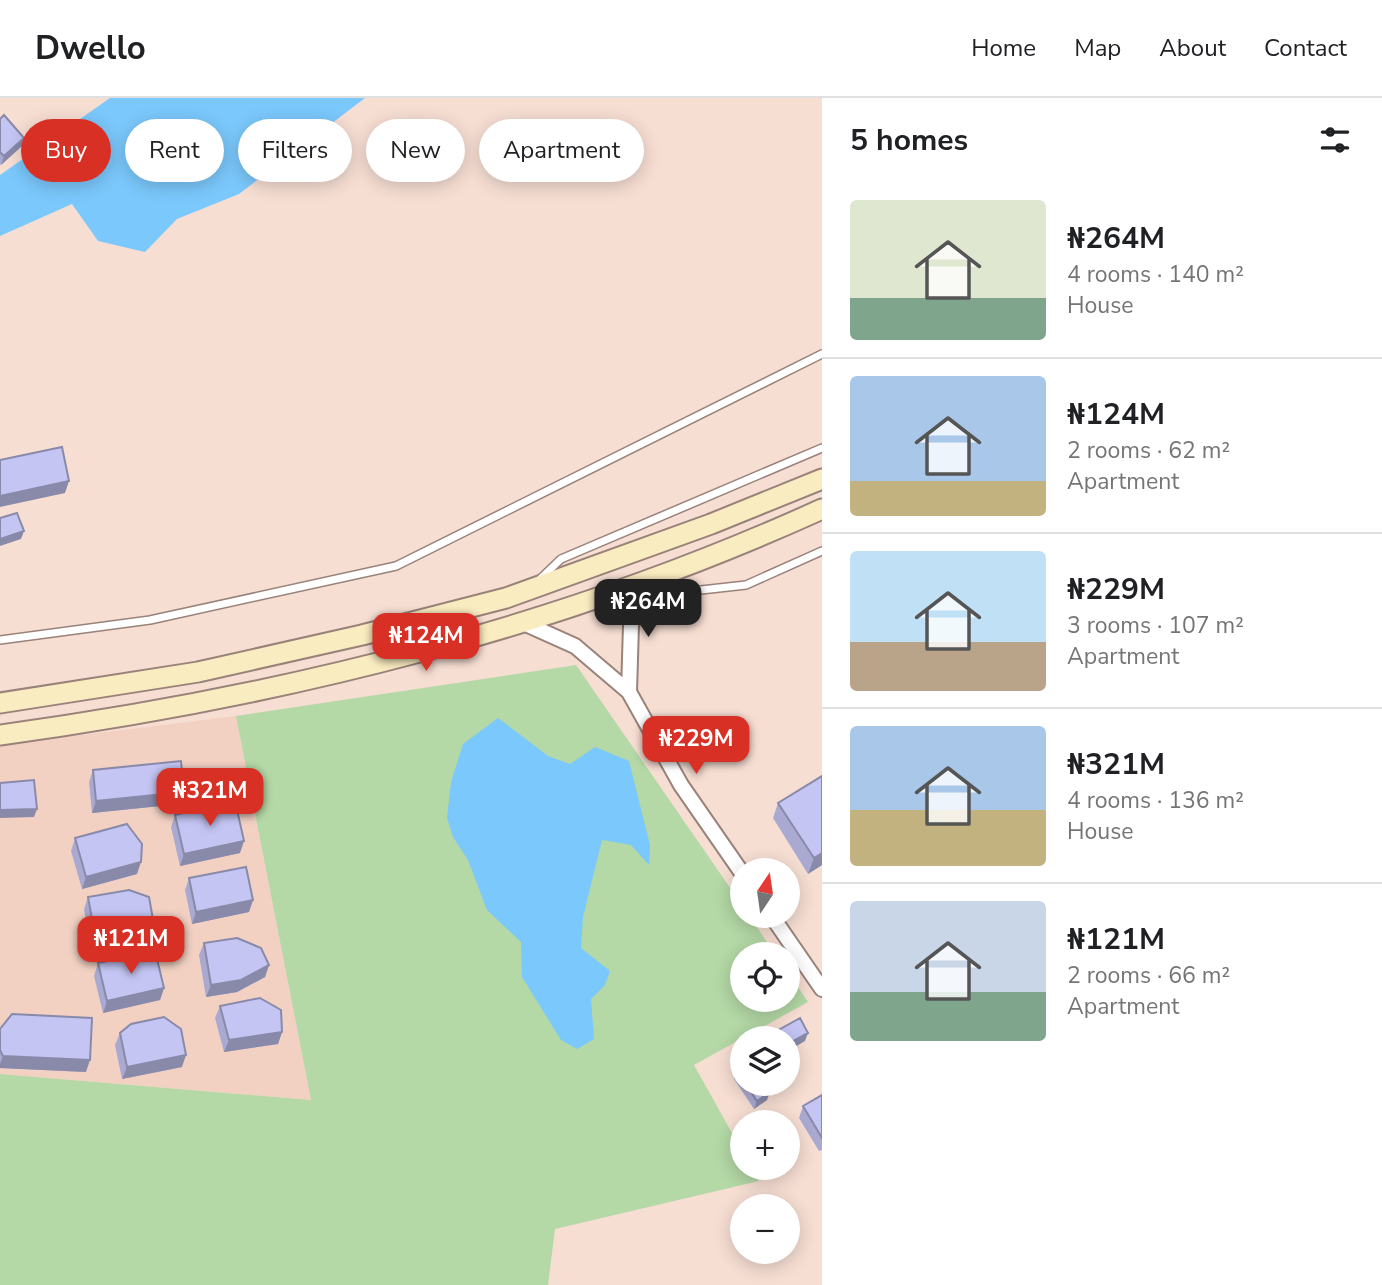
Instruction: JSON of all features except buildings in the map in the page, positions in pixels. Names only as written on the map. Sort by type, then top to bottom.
[{"type":"main road","points":[[0,703],[198,672],[362,635],[527,590],[711,524],[822,479]]},
{"type":"main road","points":[[0,735],[188,704],[405,658],[526,624],[590,601],[645,590],[822,509]]},
{"type":"street","points":[[629,692],[631,625],[645,590]]},
{"type":"street","points":[[526,624],[575,646],[629,692],[681,785],[732,858]]},
{"type":"street","points":[[780,928],[822,989]]},
{"type":"lane","points":[[0,640],[150,620],[396,566],[822,354]]},
{"type":"lane","points":[[527,590],[561,559],[822,448]]},
{"type":"lane","points":[[645,590],[746,585],[822,551]]},
{"type":"shaded area","points":[[236,716],[311,1100],[0,1074],[0,745]]},
{"type":"green space","points":[[576,665],[730,888],[730,928],[758,928],[767,942],[730,942],[730,1012],[790,1012],[765,1026],[730,1026],[730,1045],[694,1065],[730,1130],[730,1180],[759,1181],[555,1229],[548,1285],[0,1285],[0,1074],[311,1100],[236,716]]},
{"type":"green space","points":[[800,990],[808,1002],[800,1006]]},
{"type":"water","points":[[110,98],[365,98],[337,119],[238,119],[238,182],[255,182],[239,194],[177,219],[145,252],[98,241],[72,204],[0,236],[0,175],[21,160],[21,182],[111,182],[111,119],[80,119]]},
{"type":"water","points":[[498,718],[548,756],[570,764],[595,747],[629,761],[650,845],[649,865],[631,845],[602,840],[583,917],[581,948],[610,971],[605,985],[591,999],[594,1039],[577,1049],[561,1040],[522,977],[521,942],[487,910],[468,860],[453,837],[447,818],[451,782],[463,744]]}]
